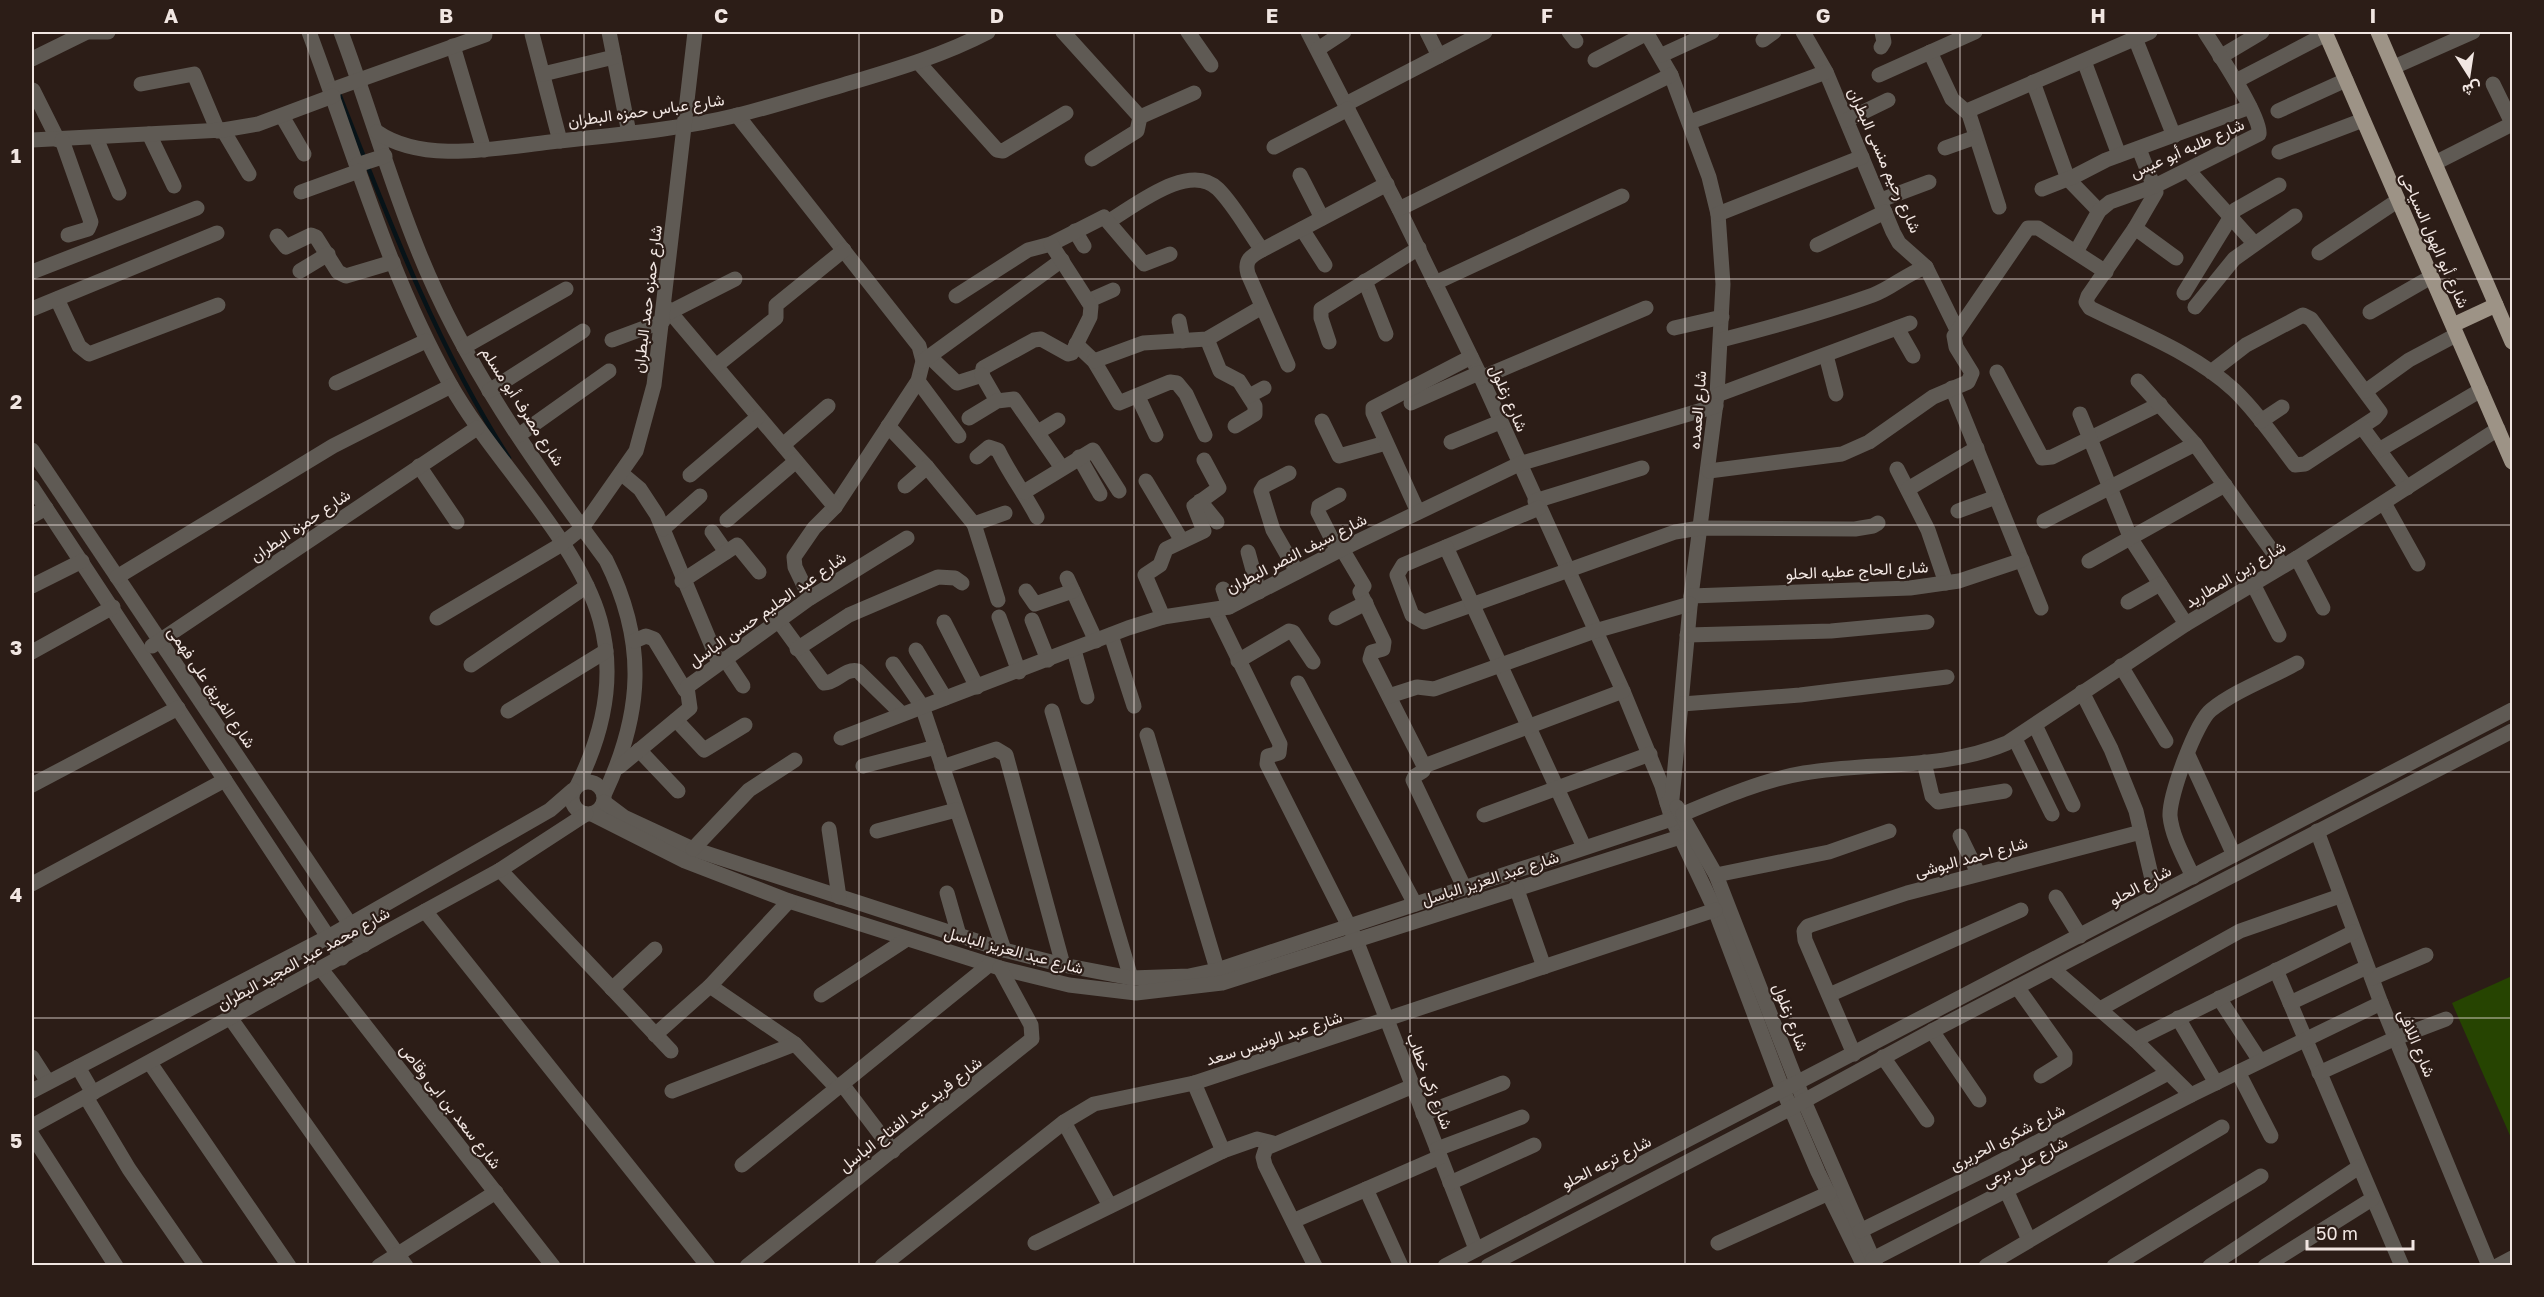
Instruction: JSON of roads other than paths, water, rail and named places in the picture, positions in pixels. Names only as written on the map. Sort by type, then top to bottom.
[{"type":"main road","name":"شارع أبو الهول السياحى","points":[[2378,32],[2496,305],[2511,332]]},
{"type":"main road","name":"شارع أبو الهول السياحى","points":[[2326,33],[2512,462]]},
{"type":"main road","points":[[2454,330],[2496,305]]},
{"type":"street","points":[[32,59],[89,32],[108,32]]},
{"type":"street","points":[[309,32],[393,262],[426,341],[477,428],[562,543],[587,586],[600,618],[606,651],[605,707],[599,734],[575,788],[572,796],[575,808],[589,814],[604,799],[602,789],[590,781],[575,788]]},
{"type":"street","name":"شارع مصرف أبو مسلم","points":[[341,32],[418,251],[464,347],[489,391],[606,560],[619,586],[634,641],[634,701],[626,743],[604,799]]},
{"type":"street","points":[[609,32],[629,133]]},
{"type":"street","name":"شارع حمزه حمد البطران","points":[[437,618],[562,543],[582,528],[636,451],[647,417],[666,313],[695,32]]},
{"type":"street","name":"شارع عباس حمزه البطران","points":[[377,132],[390,141],[407,148],[484,150],[629,133],[684,124],[737,115],[918,62],[988,32]]},
{"type":"street","points":[[1063,32],[1140,117]]},
{"type":"street","points":[[1188,32],[1211,65]]},
{"type":"street","name":"شارع زغلول","points":[[1308,32],[1387,184],[1480,376],[1623,691],[1677,817],[1716,875],[1790,1087]]},
{"type":"street","points":[[1318,49],[1344,32]]},
{"type":"street","points":[[1427,32],[1439,56]]},
{"type":"street","points":[[1274,147],[1485,32]]},
{"type":"street","points":[[1595,60],[1647,32]]},
{"type":"street","name":"شارع العمده","points":[[1647,32],[1671,75],[1709,177],[1718,214],[1722,252],[1722,317],[1717,401],[1690,600],[1682,704],[1670,801]]},
{"type":"street","points":[[1662,56],[1712,32]]},
{"type":"street","name":"شارع رحيم منسى البطران","points":[[1803,32],[1826,72],[1899,243],[1926,267],[1956,330],[1954,341],[1972,373],[1968,382],[1952,388]]},
{"type":"street","points":[[1881,47],[1884,42],[1882,32]]},
{"type":"street","points":[[1880,75],[1975,32]]},
{"type":"street","points":[[1967,111],[2150,32]]},
{"type":"street","name":"شارع طلبه أبو عيس","points":[[2076,252],[2099,211],[2116,198],[2155,186],[2259,134],[2260,130],[2250,107],[2205,32]]},
{"type":"street","points":[[2220,57],[2262,32]]},
{"type":"street","points":[[2394,67],[2473,32]]},
{"type":"street","points":[[2235,81],[2326,33]]},
{"type":"street","points":[[532,34],[560,141]]},
{"type":"street","points":[[32,140],[221,131],[282,116],[359,78],[484,36]]},
{"type":"street","points":[[2135,38],[2174,136]]},
{"type":"street","points":[[453,46],[484,150]]},
{"type":"street","points":[[1930,52],[1953,99],[1967,111],[1999,207]]},
{"type":"street","points":[[543,74],[614,57]]},
{"type":"street","points":[[2084,61],[2119,155]]},
{"type":"street","points":[[918,62],[997,150],[1003,151],[1066,113]]},
{"type":"street","points":[[1690,122],[1826,72]]},
{"type":"street","points":[[141,84],[194,74],[221,131],[249,174]]},
{"type":"street","points":[[1399,209],[1671,75]]},
{"type":"street","points":[[2278,111],[2346,80]]},
{"type":"street","points":[[2032,82],[2068,179],[2099,211]]},
{"type":"street","points":[[2435,163],[2512,124],[2493,84]]},
{"type":"street","points":[[33,90],[60,140],[91,222],[88,229],[68,235]]},
{"type":"street","points":[[1140,117],[1194,93]]},
{"type":"street","points":[[1847,120],[1888,100]]},
{"type":"street","points":[[2042,189],[2119,155],[2250,107]]},
{"type":"street","points":[[737,115],[919,346],[923,368],[959,436]]},
{"type":"street","points":[[282,116],[304,154]]},
{"type":"street","points":[[1092,159],[1137,130],[1140,117]]},
{"type":"street","points":[[2279,152],[2363,120]]},
{"type":"street","points":[[149,134],[174,186]]},
{"type":"street","points":[[1945,148],[1976,137]]},
{"type":"street","points":[[96,138],[119,193]]},
{"type":"street","points":[[2139,149],[2155,186],[2153,200],[2086,299],[2090,308],[2211,372],[2238,394],[2295,465],[2305,464],[2380,412],[2311,319],[2303,315],[2246,345],[2211,372]]},
{"type":"street","points":[[301,192],[386,156]]},
{"type":"street","points":[[1718,214],[1862,157]]},
{"type":"street","points":[[2188,170],[2254,243]]},
{"type":"street","points":[[1300,176],[1322,218]]},
{"type":"street","points":[[1109,221],[1171,185],[1187,179],[1203,180],[1218,188],[1262,250]]},
{"type":"street","points":[[1817,245],[1929,182]]},
{"type":"street","points":[[1288,365],[1246,268],[1250,257],[1387,184]]},
{"type":"street","points":[[2184,293],[2235,210],[2279,185]]},
{"type":"street","points":[[1435,283],[1622,196]]},
{"type":"street","points":[[2319,253],[2397,201]]},
{"type":"street","points":[[32,272],[197,208]]},
{"type":"street","points":[[2195,307],[2234,259],[2295,216]]},
{"type":"street","points":[[956,296],[1028,250],[1051,244],[1101,218],[1109,221],[1144,264],[1170,254]]},
{"type":"street","points":[[1956,330],[2028,228],[2038,228],[2106,272]]},
{"type":"street","points":[[2135,228],[2176,258]]},
{"type":"street","points":[[1302,229],[1325,265]]},
{"type":"street","points":[[1075,231],[1084,246]]},
{"type":"street","points":[[32,309],[217,233]]},
{"type":"street","points":[[277,236],[286,247],[311,235],[316,237],[338,272],[346,276],[393,262]]},
{"type":"street","points":[[997,401],[982,375],[983,368],[1034,340],[1041,339],[1068,354],[1072,353],[1091,312],[1088,301],[1051,244]]},
{"type":"street","points":[[1329,342],[1321,318],[1321,309],[1419,248]]},
{"type":"street","points":[[716,366],[776,318],[776,305],[844,250]]},
{"type":"street","points":[[300,271],[328,254]]},
{"type":"street","points":[[810,598],[795,567],[794,557],[814,528],[835,507],[923,368],[1062,261]]},
{"type":"street","points":[[1721,340],[1805,319],[1874,294],[1905,275],[1926,267]]},
{"type":"street","points":[[2370,312],[2431,277]]},
{"type":"street","points":[[612,340],[735,279]]},
{"type":"street","points":[[1365,281],[1386,334]]},
{"type":"street","points":[[464,347],[566,289]]},
{"type":"street","points":[[1088,301],[1113,290]]},
{"type":"street","points":[[57,299],[79,346],[89,354],[218,305]]},
{"type":"street","points":[[1094,361],[1137,344],[1207,339],[1262,307]]},
{"type":"street","points":[[1411,403],[1646,308]]},
{"type":"street","points":[[666,313],[716,366],[835,507]]},
{"type":"street","points":[[1674,328],[1722,317]]},
{"type":"street","points":[[1179,321],[1183,341]]},
{"type":"street","name":"شارع سيف النصر البطران","points":[[841,738],[1163,617],[1222,609],[1519,464],[1717,401],[1903,325],[1913,356]]},
{"type":"street","points":[[2366,391],[2454,330]]},
{"type":"street","points":[[489,391],[583,331]]},
{"type":"street","points":[[1207,339],[1220,371],[1239,381],[1255,406],[1255,414],[1235,426]]},
{"type":"street","points":[[336,383],[426,341]]},
{"type":"street","points":[[1076,344],[1094,361],[1119,403],[1170,382],[1177,383],[1186,394],[1205,435]]},
{"type":"street","points":[[1826,355],[1836,394]]},
{"type":"street","points":[[1418,512],[1373,413],[1373,408],[1471,357]]},
{"type":"street","points":[[923,368],[957,383],[982,375]]},
{"type":"street","points":[[519,435],[609,371]]},
{"type":"street","points":[[1997,372],[2038,454],[2047,458],[2160,404]]},
{"type":"street","points":[[2138,381],[2195,444],[2283,566]]},
{"type":"street","points":[[117,577],[333,446],[451,386]]},
{"type":"street","points":[[1248,396],[1264,388]]},
{"type":"street","points":[[1709,471],[1842,454],[1869,442],[1916,408],[1952,388],[2041,608]]},
{"type":"street","points":[[2379,450],[2481,390]]},
{"type":"street","points":[[1138,397],[1156,435]]},
{"type":"street","points":[[969,418],[997,401],[1014,399],[1062,468]]},
{"type":"street","points":[[783,445],[828,406]]},
{"type":"street","points":[[2261,421],[2282,407]]},
{"type":"street","points":[[2080,414],[2131,539],[2186,624]]},
{"type":"street","points":[[690,474],[758,417]]},
{"type":"street","points":[[1038,432],[1058,420]]},
{"type":"street","points":[[1323,421],[1339,456],[1386,442]]},
{"type":"street","points":[[1451,442],[1500,422]]},
{"type":"street","points":[[888,426],[927,467],[974,524],[998,600]]},
{"type":"street","points":[[2362,426],[2407,488]]},
{"type":"street","name":"شارع حمزه البطران","points":[[142,653],[477,428]]},
{"type":"street","name":"شارع زين المطاريد","points":[[1924,762],[1992,750],[2015,739],[2186,624],[2297,558],[2498,429]]},
{"type":"street","points":[[2044,521],[2195,444]]},
{"type":"street","points":[[977,457],[989,447],[998,450],[1002,463],[1024,492],[1037,517]]},
{"type":"street","points":[[1908,489],[1977,448]]},
{"type":"street","name":"شارع الفريق على فهمى","points":[[32,450],[364,945]]},
{"type":"street","points":[[1024,492],[1090,450],[1096,452],[1119,491]]},
{"type":"street","points":[[1079,457],[1100,494]]},
{"type":"street","points":[[1163,617],[1145,575],[1161,565],[1166,549],[1204,531],[1193,508],[1219,488],[1204,460]]},
{"type":"street","points":[[727,520],[796,461]]},
{"type":"street","points":[[419,466],[457,522]]},
{"type":"street","points":[[905,486],[927,467]]},
{"type":"street","points":[[1642,468],[1537,505],[1403,565],[1397,575],[1412,615],[1424,622],[1675,532],[1700,528],[1855,529],[1878,523]]},
{"type":"street","points":[[1897,469],[1928,530],[1946,583]]},
{"type":"street","points":[[621,473],[649,502],[663,529],[682,581],[722,661],[743,686]]},
{"type":"street","points":[[1289,473],[1264,486],[1261,491],[1273,530],[1297,572]]},
{"type":"street","points":[[1146,481],[1182,541]]},
{"type":"street","points":[[2089,561],[2224,485]]},
{"type":"street","points":[[32,487],[342,958]]},
{"type":"street","points":[[1339,495],[1319,506],[1318,512],[1364,586],[1360,592],[1385,644],[1383,649],[1370,654],[1370,659],[1424,766],[1424,771],[1415,776],[1413,780],[1464,887]]},
{"type":"street","points":[[663,529],[700,496]]},
{"type":"street","points":[[1958,511],[1996,497]]},
{"type":"street","points":[[1200,501],[1217,522]]},
{"type":"street","points":[[2384,503],[2418,564]]},
{"type":"street","points":[[32,516],[46,508]]},
{"type":"street","points":[[974,524],[1005,513]]},
{"type":"street","points":[[712,532],[726,552]]},
{"type":"street","name":"شارع عبد الحليم حسن الباسل","points":[[617,768],[690,708],[685,690],[810,598],[907,538]]},
{"type":"street","points":[[682,581],[739,545],[759,572]]},
{"type":"street","points":[[1446,547],[1584,847]]},
{"type":"street","points":[[1248,552],[1259,592]]},
{"type":"street","points":[[2297,558],[2323,608]]},
{"type":"street","name":"شارع الحاج عطيه الحلو","points":[[1389,696],[1417,687],[1434,688],[1690,600],[1910,588],[1946,583],[2022,560]]},
{"type":"street","points":[[32,586],[82,561]]},
{"type":"street","points":[[797,649],[849,615],[938,577],[947,576],[962,583]]},
{"type":"street","points":[[2128,602],[2160,584]]},
{"type":"street","points":[[2253,584],[2279,635]]},
{"type":"street","points":[[1026,591],[1035,604],[1070,585],[1096,641]]},
{"type":"street","points":[[471,665],[587,586]]},
{"type":"street","points":[[1223,589],[1222,609],[1238,661],[1289,631],[1293,632],[1313,662]]},
{"type":"street","points":[[1336,618],[1366,603]]},
{"type":"street","points":[[32,652],[113,607]]},
{"type":"street","points":[[999,617],[1018,672]]},
{"type":"street","points":[[778,620],[820,679],[829,683],[849,670],[858,670],[902,714]]},
{"type":"street","points":[[1032,620],[1048,660]]},
{"type":"street","points":[[944,622],[977,687]]},
{"type":"street","points":[[1687,635],[1832,631],[1927,622]]},
{"type":"street","points":[[1111,635],[1134,706]]},
{"type":"street","points":[[634,641],[646,636],[654,639],[685,690]]},
{"type":"street","points":[[916,650],[945,698]]},
{"type":"street","points":[[1074,650],[1087,697]]},
{"type":"street","points":[[508,711],[606,651]]},
{"type":"street","name":"شارع زكى خطاب","points":[[1238,661],[1281,747],[1279,753],[1268,756],[1267,764],[1356,940],[1476,1249]]},
{"type":"street","points":[[2193,877],[2174,833],[2170,815],[2174,796],[2199,725],[2211,710],[2297,663]]},
{"type":"street","points":[[893,664],[922,706],[1004,950]]},
{"type":"street","points":[[2121,666],[2166,741]]},
{"type":"street","points":[[1682,704],[1800,695],[1947,677]]},
{"type":"street","points":[[1298,683],[1415,904]]},
{"type":"street","points":[[1424,766],[1623,691]]},
{"type":"street","points":[[2082,692],[2124,781],[2141,832],[2156,896]]},
{"type":"street","points":[[32,785],[178,708]]},
{"type":"street","name":"شارع الحلو","points":[[1790,1087],[2512,710]]},
{"type":"street","points":[[1052,711],[1131,978]]},
{"type":"street","points":[[676,720],[704,750],[745,724]]},
{"type":"street","points":[[2035,725],[2073,805]]},
{"type":"street","name":"شارع الحلو","points":[[1798,1105],[1932,1031],[2512,731]]},
{"type":"street","points":[[1147,735],[1220,976]]},
{"type":"street","points":[[2015,739],[2052,814]]},
{"type":"street","points":[[862,766],[936,747]]},
{"type":"street","points":[[942,766],[996,749],[1000,749],[1006,755],[1063,965]]},
{"type":"street","points":[[639,750],[678,791]]},
{"type":"street","points":[[1484,815],[1650,754]]},
{"type":"street","points":[[2188,755],[2234,855]]},
{"type":"street","points":[[693,849],[749,790],[795,760]]},
{"type":"street","points":[[1924,762],[1932,796],[1938,802],[2005,791]]},
{"type":"street","name":"شارع عبد العزيز الباسل","points":[[604,799],[624,817],[693,849],[1004,950],[1063,965],[1131,978],[1170,978],[1220,976],[1349,926],[1677,817],[1730,795],[1803,773],[1924,762]]},
{"type":"street","points":[[32,884],[225,780]]},
{"type":"street","name":"شارع محمد عبد المجيد البطران","points":[[32,1092],[328,937],[537,818],[575,788]]},
{"type":"street","points":[[877,831],[957,810]]},
{"type":"street","name":"شارع محمد عبد المجيد البطران","points":[[32,1126],[500,870],[589,814]]},
{"type":"street","name":"شارع عبد العزيز الباسل","points":[[589,814],[685,861],[789,901],[994,966],[1070,985],[1136,993],[1220,976],[1356,940],[1516,887],[1680,837]]},
{"type":"street","name":"شارع زغلول","points":[[1677,817],[1680,837],[1715,910],[1798,1105],[1860,1231],[1871,1263]]},
{"type":"street","points":[[830,829],[839,897]]},
{"type":"street","points":[[1716,875],[1829,852],[1890,831]]},
{"type":"street","name":"شارع اللافى","points":[[2317,831],[2381,1003],[2489,1266]]},
{"type":"street","name":"شارع احمد البوشى","points":[[1829,996],[1805,940],[1804,931],[1812,924],[1978,873],[2141,832]]},
{"type":"street","points":[[1960,836],[1978,873]]},
{"type":"street","points":[[500,870],[671,1051]]},
{"type":"street","points":[[1516,887],[1544,967]]},
{"type":"street","points":[[947,893],[959,935]]},
{"type":"street","points":[[2100,1009],[2240,931],[2340,896]]},
{"type":"street","points":[[2056,897],[2080,936]]},
{"type":"street","points":[[655,1035],[710,986],[789,901]]},
{"type":"street","name":"شارع عبد الونيس سعد","points":[[884,1265],[1064,1122],[1094,1104],[1194,1083],[1715,910]]},
{"type":"street","points":[[1854,1053],[1829,996],[2021,910]]},
{"type":"street","points":[[425,911],[707,1265]]},
{"type":"street","points":[[2135,1040],[2354,932]]},
{"type":"street","points":[[821,995],[907,939]]},
{"type":"street","points":[[612,989],[655,949]]},
{"type":"street","points":[[2290,1003],[2426,955]]},
{"type":"street","points":[[742,1165],[839,1086],[994,966]]},
{"type":"street","name":"شارع فريد عبد الفتاح الباسل","points":[[747,1266],[1032,1040],[1031,1025],[994,966]]},
{"type":"street","name":"شارع سعد بن ابى وقاص","points":[[321,969],[553,1266]]},
{"type":"street","points":[[2053,969],[2135,1040],[2191,1095]]},
{"type":"street","points":[[2276,970],[2402,1266]]},
{"type":"street","points":[[710,986],[795,1044],[839,1086],[893,1151]]},
{"type":"street","points":[[2017,987],[2065,1054],[2065,1061],[2041,1076]]},
{"type":"street","points":[[2219,998],[2260,1061]]},
{"type":"street","name":"شارع على برعى","points":[[1871,1263],[2191,1095],[2381,1003]]},
{"type":"street","points":[[231,1018],[402,1260]]},
{"type":"street","points":[[2178,1018],[2216,1083]]},
{"type":"street","points":[[2319,1073],[2396,1038],[2446,1019]]},
{"type":"street","points":[[1932,1031],[1979,1100]]},
{"type":"street","points":[[1895,1032],[1904,1046]]},
{"type":"street","points":[[672,1091],[795,1044]]},
{"type":"street","points":[[32,1057],[48,1082]]},
{"type":"street","points":[[1884,1057],[1927,1120]]},
{"type":"street","points":[[150,1063],[289,1266]]},
{"type":"street","points":[[78,1067],[90,1095],[129,1168],[196,1266]]},
{"type":"street","points":[[2238,1072],[2271,1136]]},
{"type":"street","name":"شارع شكرى الحريرى","points":[[1860,1231],[1994,1165],[2169,1073]]},
{"type":"street","points":[[1194,1083],[1223,1151]]},
{"type":"street","points":[[1423,1114],[1503,1083]]},
{"type":"street","points":[[1315,1266],[1265,1165],[1263,1156],[1266,1148],[1273,1143],[1413,1086]]},
{"type":"street","name":"شارع ترعه الحلو","points":[[1444,1266],[1790,1087]]},
{"type":"street","points":[[1488,1266],[1798,1105]]},
{"type":"street","name":"شارع زغلول","points":[[1798,1105],[1828,1193],[1871,1263]]},
{"type":"street","points":[[1293,1221],[1366,1190],[1438,1153],[1522,1117]]},
{"type":"street","points":[[1064,1122],[1110,1206]]},
{"type":"street","points":[[1986,1266],[2222,1127]]},
{"type":"street","points":[[32,1134],[116,1266]]},
{"type":"street","points":[[1035,1243],[1223,1151],[1257,1139],[1273,1143]]},
{"type":"street","points":[[1450,1183],[1534,1145]]},
{"type":"street","points":[[2210,1266],[2359,1167]]},
{"type":"street","points":[[2114,1266],[2261,1176]]},
{"type":"street","points":[[1366,1190],[1401,1266]]},
{"type":"street","points":[[379,1266],[402,1260],[496,1192]]},
{"type":"street","points":[[2007,1192],[2030,1240]]},
{"type":"street","points":[[1718,1243],[1828,1193]]},
{"type":"street","points":[[2265,1266],[2372,1199]]},
{"type":"street","points":[[2497,1266],[2512,1258]]},
{"type":"waterway","points":[[338,91],[394,232],[436,325],[458,371],[509,458]]}]
